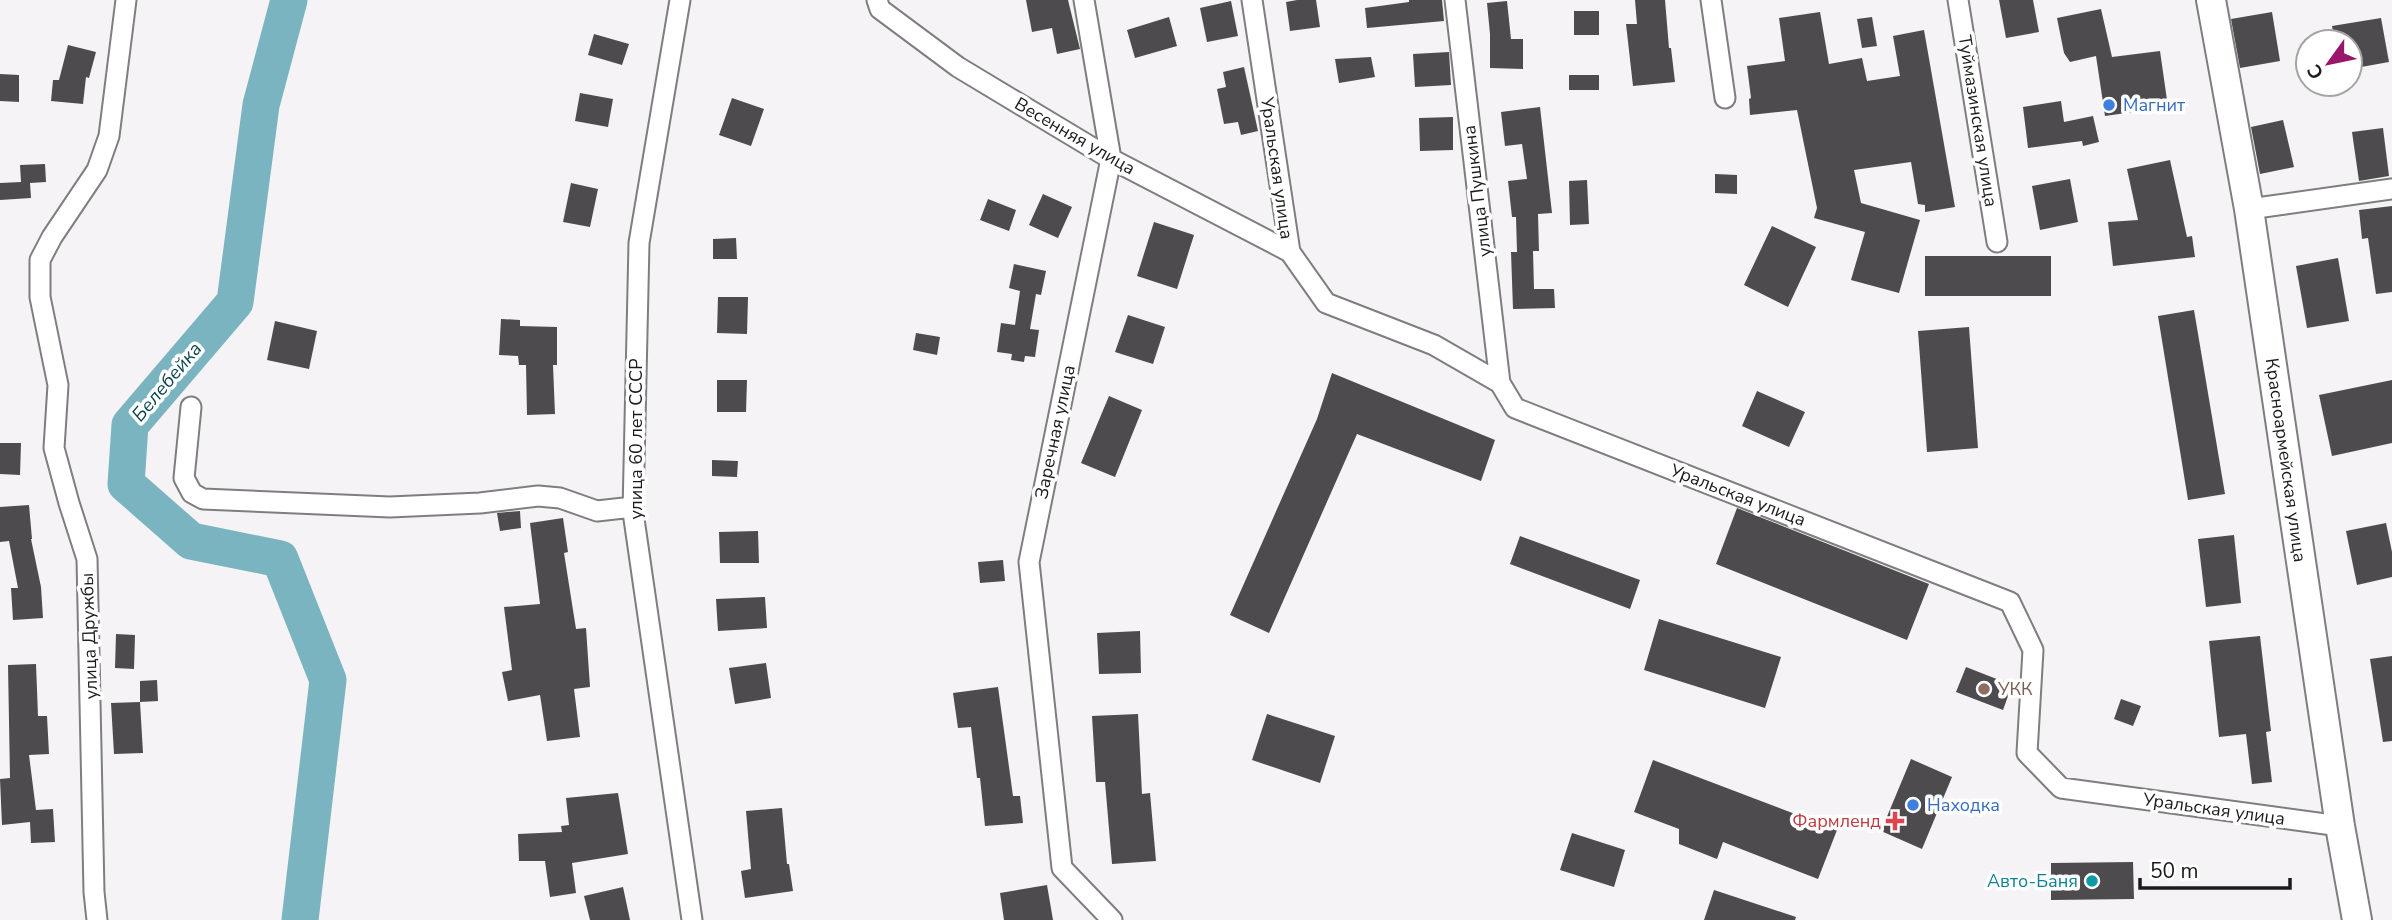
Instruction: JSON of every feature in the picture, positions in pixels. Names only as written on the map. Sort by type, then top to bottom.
[{"type":"main road","name":"Красноармейская улица","points":[[2211,0],[2249,209],[2340,826],[2357,920]]},
{"type":"street","name":"улица Дружбы","points":[[97,920],[94,892],[88,559],[54,448],[58,385],[40,297],[40,260],[52,237],[97,170],[109,136],[126,0]]},
{"type":"street","name":"улица 60 лет СССР","points":[[680,0],[639,243],[633,507],[692,920]]},
{"type":"street","name":"Весенняя улица","points":[[877,0],[880,9],[958,67],[1111,159],[1290,252]]},
{"type":"street","name":"Заречная улица","points":[[1084,0],[1111,159],[1029,562],[1062,868],[1112,920]]},
{"type":"street","name":"Уральская улица","points":[[1252,0],[1290,252],[1326,303],[1434,345],[1500,383],[1515,408],[2010,602],[2033,650],[2027,753],[2062,788],[2340,826]]},
{"type":"street","name":"улица Пушкина","points":[[1455,0],[1500,383]]},
{"type":"street","points":[[1711,0],[1724,98]]},
{"type":"street","name":"Туймазинская улица","points":[[1958,0],[1997,242]]},
{"type":"street","points":[[2249,209],[2392,189]]},
{"type":"street","points":[[191,407],[184,478],[192,493],[203,499],[390,507],[480,503],[538,496],[560,498],[597,510],[633,507]]},
{"type":"building","points":[[1026,0],[1068,0],[1080,49],[1057,54],[1052,28],[1032,32]]},
{"type":"building","points":[[1316,0],[1320,27],[1290,31],[1286,2]]},
{"type":"building","points":[[1409,0],[1442,0],[1444,21],[1367,28],[1365,8]]},
{"type":"building","points":[[1635,0],[1665,0],[1675,82],[1633,86],[1626,24],[1637,24]]},
{"type":"building","points":[[1999,0],[2033,0],[2039,32],[2006,38]]},
{"type":"building","points":[[1231,1],[1238,36],[1207,42],[1200,8]]},
{"type":"building","points":[[1507,1],[1511,39],[1523,39],[1523,69],[1490,68],[1487,3]]},
{"type":"building","points":[[2101,9],[2112,57],[2160,51],[2168,107],[2105,116],[2096,56],[2070,62],[2064,53],[2057,18]]},
{"type":"building","points":[[1574,11],[1599,11],[1599,35],[1574,35]]},
{"type":"building","points":[[1820,12],[1829,64],[1862,58],[1867,81],[1900,76],[1893,36],[1924,30],[1955,207],[1925,212],[1925,205],[1918,204],[1911,162],[1854,170],[1861,203],[1920,220],[1899,293],[1851,280],[1865,232],[1814,218],[1817,208],[1797,110],[1750,115],[1747,66],[1785,61],[1779,18]]},
{"type":"building","points":[[2272,12],[2280,61],[2240,68],[2231,19]]},
{"type":"building","points":[[1169,17],[1177,46],[1135,58],[1127,30]]},
{"type":"building","points":[[1872,17],[1877,46],[1862,48],[1857,19]]},
{"type":"building","points":[[2381,18],[2389,62],[2364,66],[2364,28],[2332,26]]},
{"type":"building","points":[[594,34],[629,44],[622,65],[588,55]]},
{"type":"building","points":[[68,45],[96,52],[89,78],[86,77],[83,104],[51,101],[53,80],[59,80]]},
{"type":"building","points":[[1449,52],[1451,85],[1415,87],[1413,54]]},
{"type":"building","points":[[1371,57],[1375,77],[1339,83],[1335,59]]},
{"type":"building","points":[[1244,67],[1258,131],[1241,135],[1238,122],[1224,124],[1217,89],[1226,87],[1223,72]]},
{"type":"building","points":[[0,74],[19,75],[19,102],[0,101]]},
{"type":"building","points":[[1569,75],[1599,75],[1599,90],[1569,90]]},
{"type":"building","points":[[580,93],[613,99],[608,127],[575,121]]},
{"type":"building","points":[[732,98],[764,109],[751,146],[719,135]]},
{"type":"building","points":[[2061,101],[2064,122],[2093,116],[2099,142],[2083,146],[2082,141],[2028,148],[2023,107]]},
{"type":"building","points":[[1540,107],[1552,213],[1538,214],[1539,251],[1533,251],[1534,289],[1554,289],[1555,308],[1513,309],[1511,252],[1517,252],[1516,217],[1512,217],[1508,181],[1527,179],[1522,144],[1505,146],[1501,112]]},
{"type":"building","points":[[1453,117],[1453,150],[1420,151],[1419,118]]},
{"type":"building","points":[[2283,120],[2294,167],[2260,174],[2251,127]]},
{"type":"building","points":[[2383,128],[2389,176],[2359,181],[2352,132]]},
{"type":"building","points":[[2170,160],[2187,237],[2192,236],[2195,257],[2113,266],[2108,222],[2138,220],[2127,169]]},
{"type":"building","points":[[45,164],[46,182],[30,183],[31,198],[0,200],[0,183],[21,182],[20,165]]},
{"type":"building","points":[[1715,174],[1737,175],[1737,194],[1715,193]]},
{"type":"building","points":[[2070,179],[2078,222],[2040,230],[2032,186]]},
{"type":"building","points":[[1587,180],[1589,224],[1570,225],[1569,181]]},
{"type":"building","points":[[571,183],[598,189],[590,227],[563,222]]},
{"type":"building","points":[[1043,194],[1072,207],[1058,238],[1029,225]]},
{"type":"building","points":[[988,199],[1016,210],[1009,231],[980,220]]},
{"type":"building","points":[[2392,206],[2392,292],[2376,294],[2368,238],[2362,239],[2359,210]]},
{"type":"building","points":[[1154,222],[1194,235],[1177,289],[1137,276]]},
{"type":"building","points":[[1772,226],[1816,247],[1788,307],[1744,285]]},
{"type":"building","points":[[736,238],[737,259],[713,259],[713,239]]},
{"type":"building","points":[[1925,256],[2051,256],[2051,296],[1925,296]]},
{"type":"building","points":[[2338,258],[2349,321],[2307,328],[2296,266]]},
{"type":"building","points":[[1014,264],[1046,271],[1041,295],[1036,294],[1030,329],[1039,330],[1035,357],[1025,356],[1024,362],[1011,360],[1012,354],[997,352],[1001,323],[1015,325],[1020,291],[1009,288]]},
{"type":"building","points":[[718,297],[748,297],[747,334],[717,333]]},
{"type":"building","points":[[2194,310],[2225,494],[2188,500],[2158,316]]},
{"type":"building","points":[[1128,315],[1165,327],[1153,364],[1115,352]]},
{"type":"building","points":[[501,319],[520,320],[520,326],[557,327],[557,365],[553,365],[555,414],[527,415],[526,365],[519,365],[518,356],[499,355]]},
{"type":"building","points":[[275,321],[317,331],[309,369],[267,360]]},
{"type":"building","points":[[1969,327],[1978,448],[1927,452],[1918,331]]},
{"type":"building","points":[[916,333],[940,337],[937,355],[913,350]]},
{"type":"building","points":[[1332,373],[1495,440],[1481,481],[1357,434],[1269,633],[1230,615],[1317,419]]},
{"type":"building","points":[[717,380],[747,380],[746,412],[717,412]]},
{"type":"building","points":[[2392,380],[2392,443],[2332,456],[2319,395]]},
{"type":"building","points":[[1757,391],[1805,412],[1789,447],[1742,426]]},
{"type":"building","points":[[1109,396],[1142,410],[1115,477],[1081,463]]},
{"type":"building","points":[[0,443],[21,443],[20,475],[0,474]]},
{"type":"building","points":[[712,460],[738,461],[737,477],[712,476]]},
{"type":"building","points":[[29,505],[31,539],[41,587],[43,618],[13,620],[11,588],[18,588],[9,541],[0,542],[0,507]]},
{"type":"building","points":[[1737,508],[1929,584],[1907,640],[1716,564]]},
{"type":"building","points":[[520,511],[521,528],[500,531],[497,513]]},
{"type":"building","points":[[563,518],[568,552],[564,553],[576,629],[586,628],[590,687],[574,689],[580,737],[547,741],[540,695],[508,701],[502,672],[512,670],[504,607],[540,604],[530,523]]},
{"type":"building","points":[[2386,523],[2392,552],[2392,577],[2357,585],[2346,531]]},
{"type":"building","points":[[758,531],[759,563],[720,563],[719,532]]},
{"type":"building","points":[[2234,535],[2241,603],[2206,607],[2198,539]]},
{"type":"building","points":[[1520,536],[1640,580],[1630,609],[1510,564]]},
{"type":"building","points":[[1003,560],[1005,581],[980,583],[978,562]]},
{"type":"building","points":[[765,597],[767,628],[718,631],[716,599]]},
{"type":"building","points":[[1659,619],[1781,657],[1765,708],[1644,670]]},
{"type":"building","points":[[1140,631],[1141,673],[1099,674],[1097,633]]},
{"type":"building","points":[[116,634],[135,635],[134,669],[115,668]]},
{"type":"building","points":[[2260,636],[2271,731],[2266,732],[2272,782],[2252,784],[2246,734],[2219,737],[2209,641]]},
{"type":"building","points":[[2392,656],[2392,741],[2383,742],[2370,659]]},
{"type":"building","points":[[766,663],[771,698],[735,704],[729,668]]},
{"type":"building","points":[[36,664],[38,716],[47,716],[49,754],[29,755],[36,810],[53,809],[55,842],[31,843],[30,822],[2,825],[0,779],[10,778],[8,665]]},
{"type":"building","name":"УКК","points":[[1966,667],[2012,685],[2003,710],[1956,692]]},
{"type":"building","points":[[157,680],[158,701],[140,702],[140,681]]},
{"type":"building","points":[[998,687],[1013,796],[1020,796],[1023,823],[985,826],[971,727],[958,728],[953,693]]},
{"type":"building","points":[[2121,699],[2141,706],[2133,726],[2114,719]]},
{"type":"building","points":[[140,702],[143,753],[114,754],[111,703]]},
{"type":"building","points":[[1138,714],[1142,794],[1150,793],[1156,861],[1112,864],[1105,782],[1096,782],[1092,716]]},
{"type":"building","points":[[1267,714],[1335,736],[1320,783],[1252,760]]},
{"type":"building","points":[[1911,759],[1952,777],[1922,849],[1881,831]]},
{"type":"building","points":[[1653,760],[1837,830],[1818,879],[1723,842],[1717,859],[1679,844],[1679,829],[1634,812]]},
{"type":"building","points":[[618,793],[628,854],[572,863],[576,893],[550,897],[545,861],[519,861],[518,834],[562,832],[561,826],[569,825],[566,798]]},
{"type":"building","points":[[782,808],[787,864],[793,891],[745,898],[741,871],[751,869],[746,811]]},
{"type":"building","points":[[1572,833],[1625,850],[1614,887],[1560,870]]},
{"type":"building","name":"Авто-Баня","points":[[2133,862],[2134,899],[2051,900],[2051,863]]},
{"type":"building","points":[[1047,885],[1053,920],[1004,920],[1000,893]]},
{"type":"building","points":[[623,887],[630,920],[590,920],[584,896]]},
{"type":"building","points":[[1714,890],[1796,917],[1795,920],[1704,920]]},
{"type":"waterway","name":"Белебейка","points":[[289,0],[261,105],[235,302],[130,425],[126,484],[191,541],[280,559],[328,680],[300,920]]},
{"type":"place","name":"Магнит","points":[[2109,105]]},
{"type":"place","name":"УКК","points":[[1984,689]]},
{"type":"place","name":"Находка","points":[[1913,805]]},
{"type":"place","name":"Фармленд","points":[[1895,821]]},
{"type":"place","name":"Авто-Баня","points":[[2092,881]]}]
